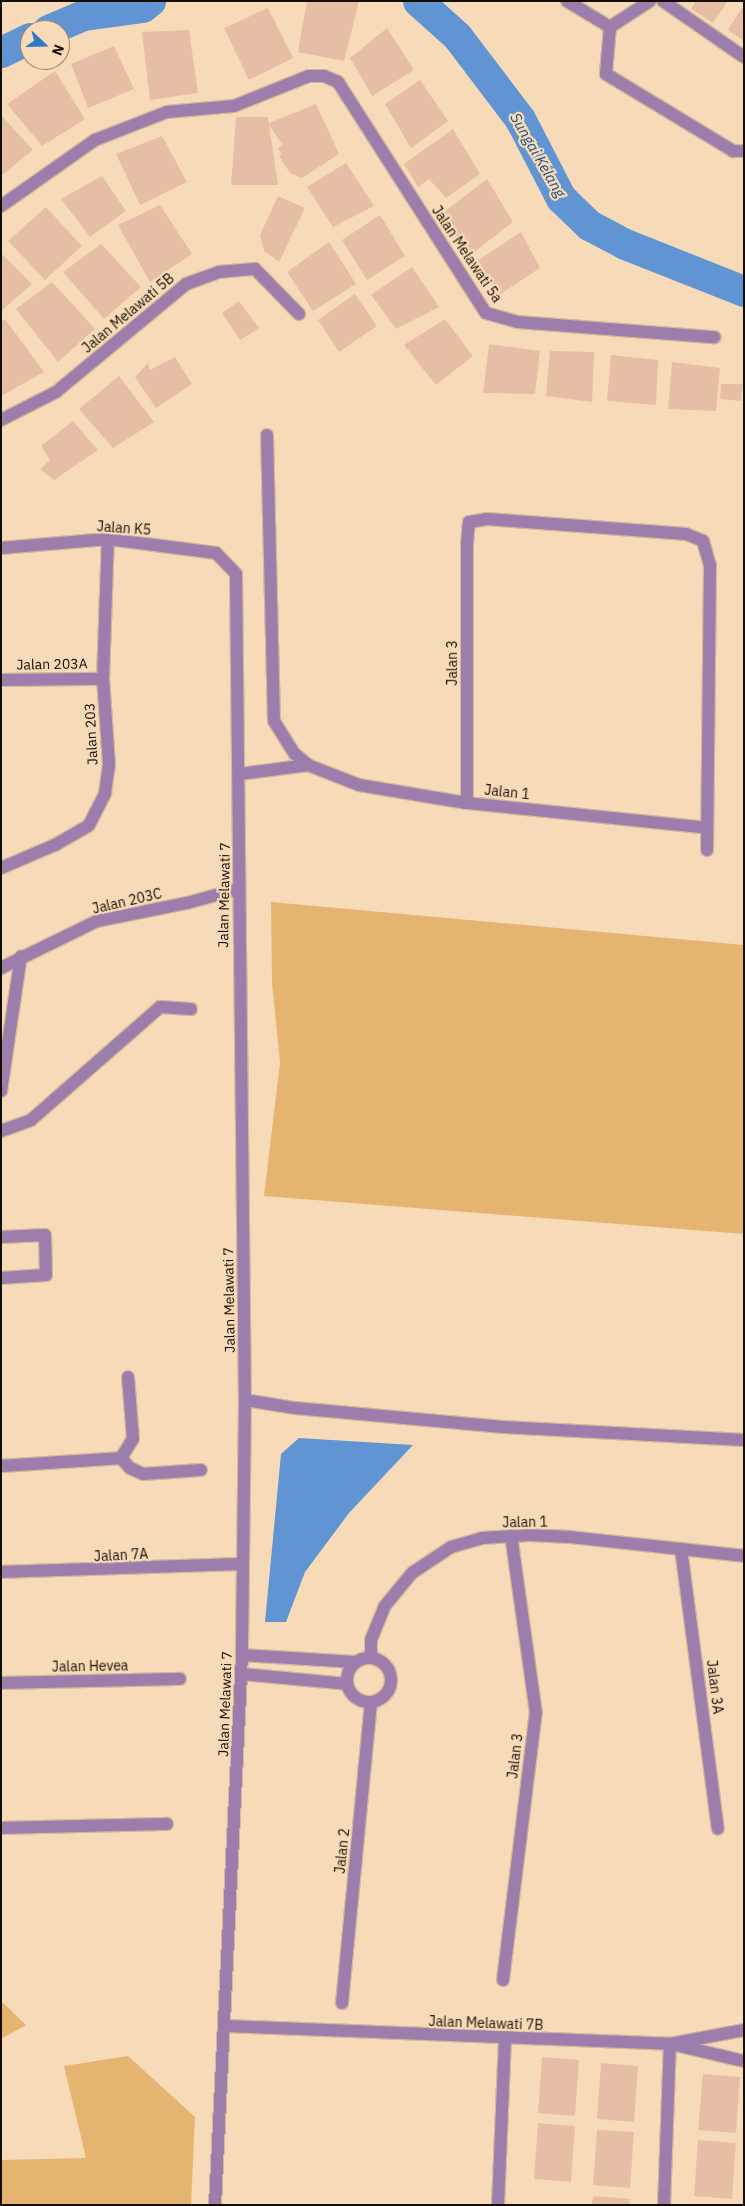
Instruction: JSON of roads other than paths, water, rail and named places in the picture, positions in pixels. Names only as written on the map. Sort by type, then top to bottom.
[{"type":"street","points":[[567,1],[610,27]]},
{"type":"street","points":[[610,27],[650,1]]},
{"type":"street","points":[[663,1],[744,57]]},
{"type":"street","points":[[610,27],[606,74],[733,151],[744,151]]},
{"type":"street","name":"Jalan Melawati 5a","points":[[1,206],[95,140],[168,112],[234,106],[309,76],[324,76],[338,82],[486,314],[517,322],[714,337]]},
{"type":"street","name":"Jalan Melawati 5B","points":[[1,420],[56,392],[186,284],[219,272],[255,269],[299,314]]},
{"type":"street","points":[[268,435],[274,721],[285,742],[308,765]]},
{"type":"street","name":"Jalan 3","points":[[467,803],[467,544],[469,522],[486,519],[686,534],[703,541],[710,565],[707,828]]},
{"type":"street","name":"Jalan K5","points":[[1,548],[108,539],[216,553],[236,574]]},
{"type":"street","name":"Jalan 203","points":[[1,868],[55,845],[89,825],[98,812],[106,793],[109,764],[103,679],[108,539]]},
{"type":"street","name":"Jalan Melawati 7","points":[[215,2205],[226,2026],[242,1674],[245,1400],[238,889],[240,774],[236,574]]},
{"type":"street","name":"Jalan 203A","points":[[1,680],[103,679]]},
{"type":"street","points":[[240,774],[308,765]]},
{"type":"street","name":"Jalan 1","points":[[308,765],[359,785],[467,803],[707,828]]},
{"type":"street","points":[[707,828],[707,850]]},
{"type":"street","name":"Jalan 203C","points":[[1,968],[21,956],[97,921],[238,889]]},
{"type":"street","points":[[1,1092],[21,956]]},
{"type":"street","points":[[1,1131],[32,1120],[160,1007],[191,1009]]},
{"type":"street","points":[[1,1237],[46,1235],[46,1275],[1,1278]]},
{"type":"street","points":[[121,1458],[133,1439],[128,1378]]},
{"type":"street","points":[[245,1400],[295,1408],[503,1427],[744,1440]]},
{"type":"street","points":[[1,1466],[121,1458]]},
{"type":"street","points":[[121,1458],[130,1468],[143,1474],[201,1470]]},
{"type":"street","name":"Jalan 1","points":[[371,1658],[371,1640],[384,1607],[412,1573],[451,1547],[482,1538],[511,1536],[570,1537],[744,1556]]},
{"type":"street","name":"Jalan 3","points":[[503,1980],[536,1712],[511,1536]]},
{"type":"street","name":"Jalan 3A","points":[[681,1549],[718,1829]]},
{"type":"street","name":"Jalan 7A","points":[[1,1572],[242,1564]]},
{"type":"street","points":[[242,1655],[355,1662],[371,1658],[383,1662],[391,1680],[383,1697],[371,1702],[353,1696],[347,1684],[347,1676],[355,1662]]},
{"type":"street","points":[[242,1674],[347,1684]]},
{"type":"street","name":"Jalan Hevea","points":[[1,1683],[180,1679]]},
{"type":"street","name":"Jalan 2","points":[[342,2003],[371,1702]]},
{"type":"street","points":[[1,1828],[167,1824]]},
{"type":"street","name":"Jalan Melawati 7B","points":[[226,2026],[505,2040],[670,2044],[744,2030]]},
{"type":"street","points":[[498,2205],[505,2040]]},
{"type":"street","points":[[664,2205],[670,2044],[744,2061]]},
{"type":"water","points":[[299,1438],[413,1445],[349,1513],[305,1572],[286,1622],[265,1622],[281,1454]]},
{"type":"waterway","name":"Sungai Kelang","points":[[70,21],[84,15],[142,7],[150,1]]},
{"type":"waterway","name":"Sungai Kelang","points":[[418,1],[457,36],[520,119],[561,198],[589,225],[625,244],[744,291]]},
{"type":"waterway","name":"Sungai Kelang","points":[[1,52],[20,43]]}]
